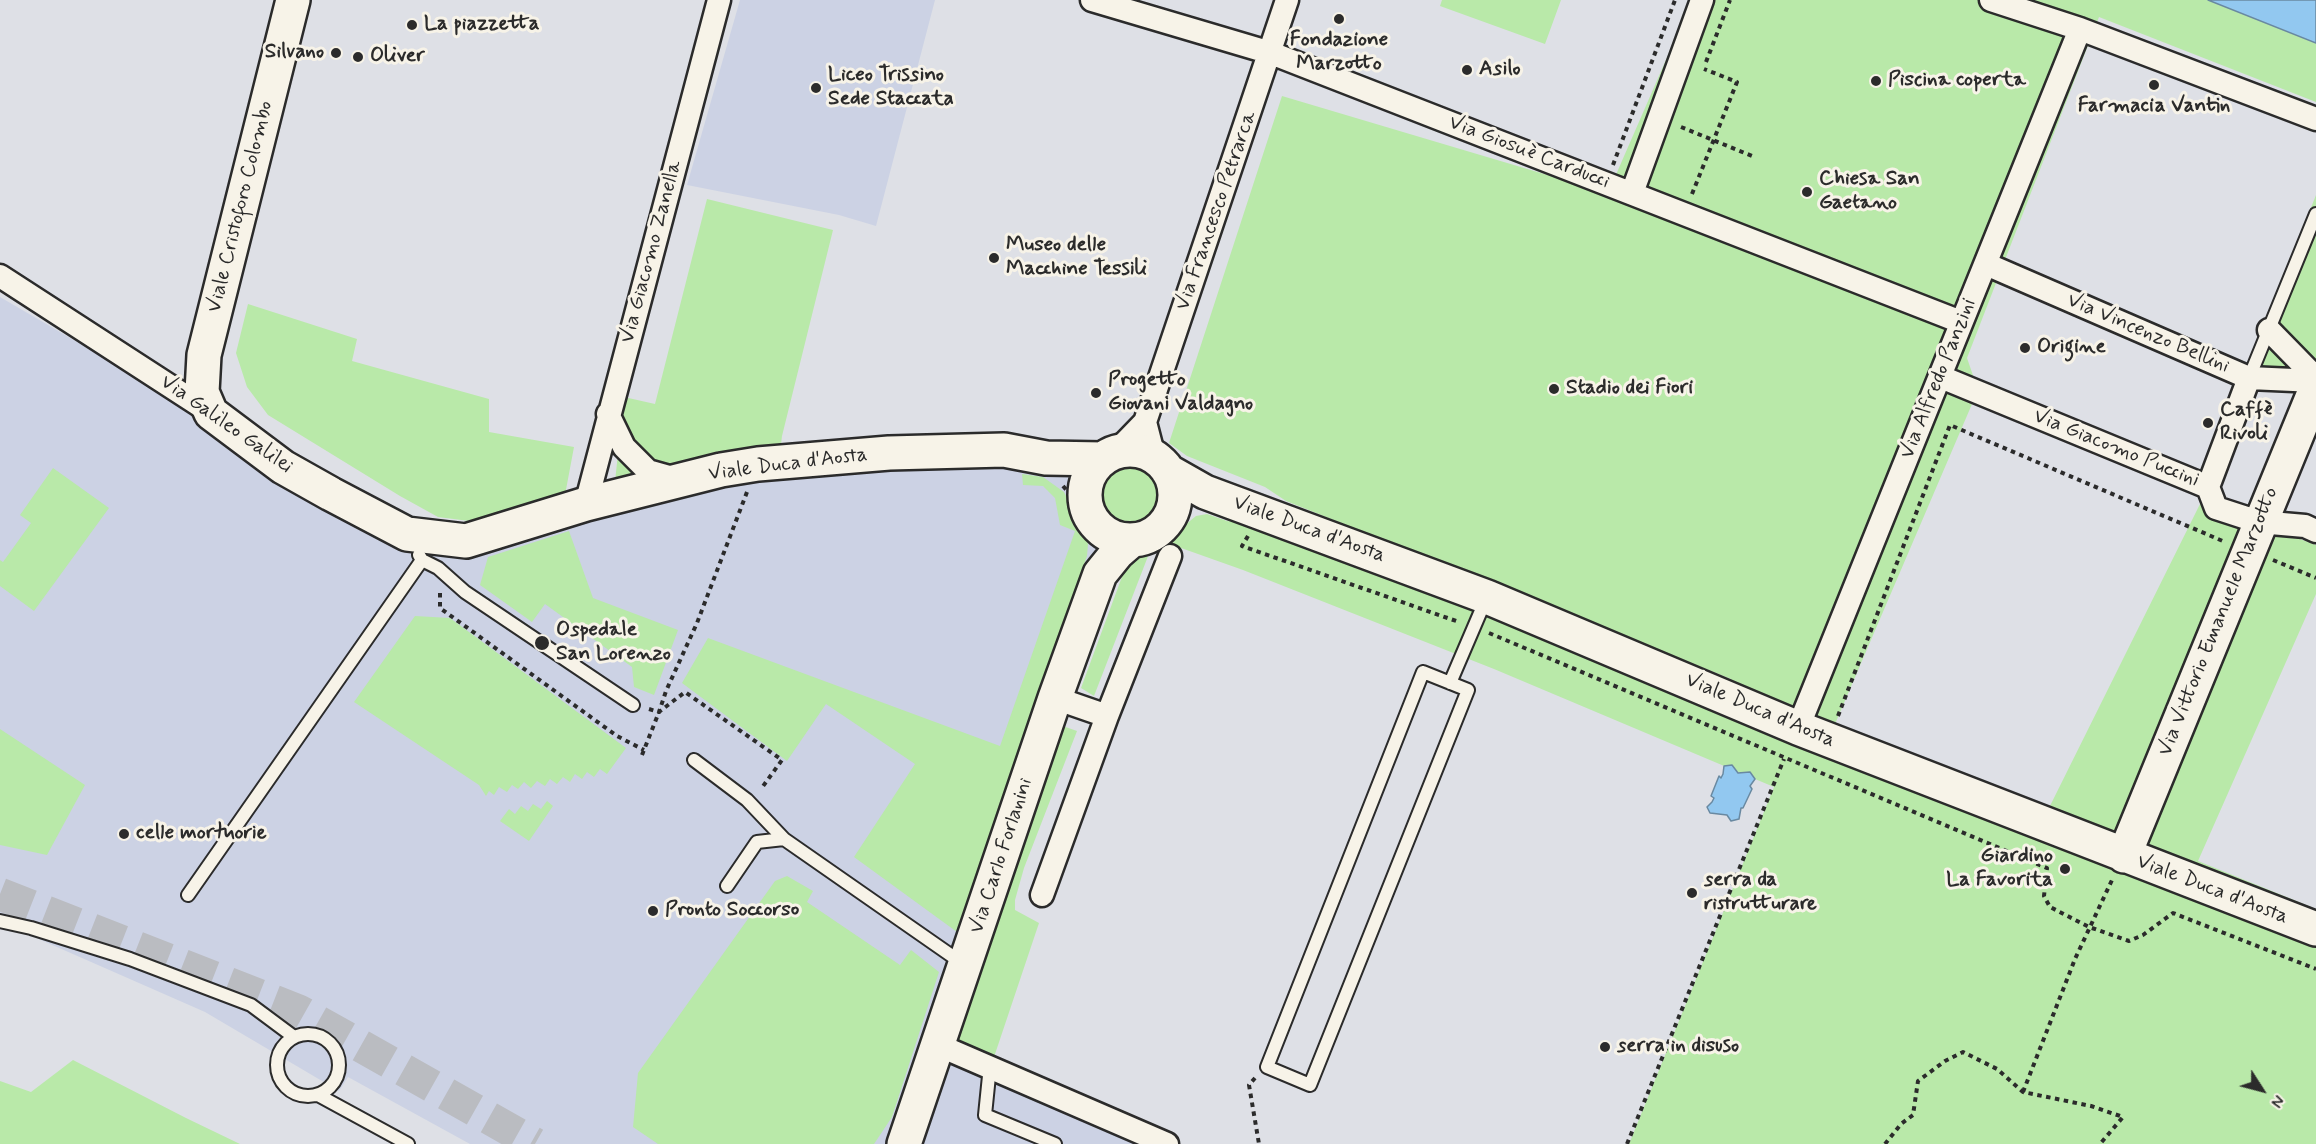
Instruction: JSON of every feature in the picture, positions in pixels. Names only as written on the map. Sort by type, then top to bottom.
[{"type":"street","name":"Viale Cristoforo Colombo","points":[[211,413],[202,392],[204,355],[292,0]]},
{"type":"street","name":"Via Giacomo Zanella","points":[[586,504],[719,0]]},
{"type":"street","name":"Via Giosuè Carducci","points":[[1092,0],[1271,53],[1961,322]]},
{"type":"street","name":"Via Francesco Petrarca","points":[[1145,422],[1287,0]]},
{"type":"street","points":[[1632,193],[1702,0]]},
{"type":"street","points":[[1991,0],[2080,29],[2316,118]]},
{"type":"street","name":"Via Alfredo Panzini","points":[[1798,728],[2080,29]]},
{"type":"street","name":"Via Vincenzo Bellini","points":[[1986,264],[2249,378],[2316,380]]},
{"type":"street","name":"Via Galileo Galilei","points":[[0,276],[211,413],[283,467],[415,547],[466,541]]},
{"type":"street","points":[[2269,330],[2316,380]]},
{"type":"street","name":"Via Giacomo Puccini","points":[[1941,377],[2208,487],[2216,508],[2259,522],[2305,526],[2316,531]]},
{"type":"street","points":[[2208,487],[2249,378]]},
{"type":"street","name":"Via Vittorio Emanuele Marzotto","points":[[2120,865],[2316,388]]},
{"type":"street","points":[[609,414],[624,447],[648,471],[680,480]]},
{"type":"street","points":[[1042,895],[1107,716],[1156,531],[1191,504],[1175,490],[1161,464],[1145,422],[1093,469],[1087,482],[1064,480]]},
{"type":"street","name":"Viale Duca d'Aosta","points":[[466,541],[586,504],[680,480],[758,464],[889,453],[1004,450],[1064,480],[1109,456]]},
{"type":"street","points":[[1109,456],[1142,451],[1161,464]]},
{"type":"street","points":[[1064,480],[1087,509],[1099,547],[1111,536],[1154,545]]},
{"type":"street","name":"Viale Duca d'Aosta","points":[[1191,504],[1487,597],[2120,865],[2316,929]]},
{"type":"street","name":"Via Carlo Forlanini","points":[[904,1144],[1055,698],[1099,547]]},
{"type":"street","points":[[1055,698],[1107,716]]},
{"type":"street","points":[[938,1045],[1167,1144]]},
{"type":"lane","points":[[2249,378],[2316,214]]},
{"type":"lane","points":[[188,895],[415,547],[465,592],[633,705]]},
{"type":"lane","points":[[1450,683],[1487,597]]},
{"type":"lane","points":[[1423,672],[1450,683],[1468,690],[1310,1085],[1267,1067],[1423,672]]},
{"type":"lane","points":[[694,760],[747,800],[784,838],[965,966]]},
{"type":"lane","points":[[727,886],[757,842],[784,838]]},
{"type":"lane","points":[[0,921],[31,928],[130,959],[251,1005],[294,1037]]},
{"type":"lane","points":[[314,1034],[323,1038],[337,1052],[338,1073],[334,1082],[318,1095],[309,1097],[293,1093],[280,1080],[277,1061],[280,1051],[294,1037],[314,1034]]},
{"type":"lane","points":[[990,1066],[985,1115],[1055,1144]]},
{"type":"lane","points":[[318,1095],[408,1144]]},
{"type":"path","points":[[1692,195],[1737,82],[1704,69]]},
{"type":"path","points":[[1681,127],[1752,156]]},
{"type":"path","points":[[1816,773],[1950,425],[2225,542],[2221,552]]},
{"type":"path","points":[[438,568],[440,608],[617,736],[643,752],[666,691],[697,622],[758,464]]},
{"type":"path","points":[[1064,480],[1099,547]]},
{"type":"path","points":[[1154,545],[1179,521],[1191,504]]},
{"type":"path","points":[[1249,535],[1242,546],[1474,627],[1717,728],[1816,773],[2047,868],[2044,896],[2050,907],[2089,927],[2128,940],[2143,935],[2173,913],[2316,969]]},
{"type":"path","points":[[659,712],[685,692],[782,760],[757,794]]},
{"type":"path","points":[[1628,1144],[1798,728]]},
{"type":"path","points":[[2022,1092],[2089,927],[2120,865]]},
{"type":"path","points":[[1885,1144],[1900,1124],[1913,1115],[1918,1082],[1945,1061],[1963,1052],[1997,1069],[2022,1092],[2091,1106],[2123,1117],[2100,1144]]},
{"type":"path","points":[[1249,1085],[1259,1144]]},
{"type":"shaded area","name":"Liceo Trissino Sede Staccata","points":[[740,0],[935,0],[876,226],[839,215],[687,185]]},
{"type":"shaded area","name":"Ospedale San Lorenzo","points":[[0,297],[444,556],[503,536],[778,469],[1000,466],[1068,472],[1095,504],[1112,562],[943,1045],[1166,1144],[470,1144],[348,1077],[339,1091],[205,1012],[0,922]]},
{"type":"green space","points":[[1442,0],[1561,0],[1545,44],[1440,6]]},
{"type":"green space","points":[[1692,0],[2208,0],[2316,43],[2316,102],[2099,17],[1967,358],[1978,390],[1832,731],[2044,818],[2201,502],[2316,545],[2316,594],[2198,861],[2316,909],[2316,1144],[1629,1144],[1774,787],[1494,669],[1243,570],[1167,543],[1174,534],[1196,516],[1207,514],[1227,521],[1260,525],[1728,687],[1731,679],[1286,501],[1265,487],[1187,456],[1169,443],[1282,96],[1608,193]]},
{"type":"green space","points":[[2316,195],[2316,393],[2249,364]]},
{"type":"green space","points":[[707,199],[833,230],[782,436],[778,469],[614,491],[624,397],[655,404]]},
{"type":"green space","points":[[248,304],[357,339],[352,361],[489,399],[489,432],[574,447],[565,495],[477,522],[438,517],[400,496],[268,415],[247,387],[236,353]]},
{"type":"green space","points":[[1123,464],[1135,464],[1151,473],[1158,483],[1160,495],[1158,507],[1151,517],[1135,526],[1123,526],[1112,521],[1103,512],[1098,501],[1098,489],[1103,478],[1112,469]]},
{"type":"green space","points":[[53,468],[109,508],[34,611],[0,586],[0,560],[3,562],[31,523],[20,515]]},
{"type":"green space","points":[[1022,474],[1043,477],[1064,492],[1084,532],[1088,544],[1087,556],[957,932],[854,857],[915,764],[826,704],[787,761],[682,683],[708,638],[1000,746],[1075,531],[1060,525],[1055,498],[1043,486],[1023,485]]},
{"type":"green space","points":[[569,531],[593,598],[678,630],[654,695],[634,687],[632,667],[545,604],[532,622],[480,585],[488,557]]},
{"type":"green space","points":[[1150,551],[1094,696],[1081,688],[1123,574],[1132,560]]},
{"type":"green space","points":[[415,616],[450,618],[626,748],[607,774],[600,769],[594,777],[587,772],[582,779],[575,774],[570,782],[563,777],[557,784],[550,779],[545,786],[537,781],[531,788],[524,782],[518,789],[512,785],[507,792],[499,787],[494,795],[489,791],[486,796],[479,785],[354,702]]},
{"type":"green space","points":[[1054,723],[1077,731],[1024,868],[1015,900],[1015,910],[1039,923],[991,1066],[943,1045]]},
{"type":"green space","points":[[0,729],[85,785],[47,855],[0,845]]},
{"type":"green space","points":[[547,801],[553,806],[529,841],[500,821],[509,809],[515,814],[521,806],[528,811],[533,804],[541,809]]},
{"type":"green space","points":[[787,876],[813,891],[807,902],[900,965],[911,950],[939,972],[892,1117],[874,1144],[658,1144],[633,1127],[638,1073],[775,881]]},
{"type":"green space","points":[[73,1060],[240,1144],[0,1144],[0,1081],[31,1092]]},
{"type":"water","points":[[2208,0],[2316,0],[2316,43]]},
{"type":"water","points":[[1732,765],[1738,773],[1750,772],[1755,779],[1750,786],[1752,789],[1743,808],[1741,808],[1739,819],[1731,821],[1727,815],[1710,813],[1707,807],[1714,798],[1711,796],[1719,776],[1721,778],[1723,774],[1724,766]]},
{"type":"tunnel","points":[[0,894],[299,1011],[535,1144]]},
{"type":"place","name":"Fondazione Marzotto","points":[[1339,19]]},
{"type":"place","name":"La piazzetta","points":[[412,25]]},
{"type":"place","name":"Silvano","points":[[336,53]]},
{"type":"place","name":"Oliver","points":[[358,57]]},
{"type":"place","name":"Asilo","points":[[1467,70]]},
{"type":"place","name":"Piscina coperta","points":[[1876,81]]},
{"type":"place","name":"Farmacia Vantin","points":[[2154,85]]},
{"type":"place","name":"Liceo Trissino Sede Staccata","points":[[816,88]]},
{"type":"place","name":"Chiesa San Gaetano","points":[[1807,192]]},
{"type":"place","name":"Museo delle Macchine Tessili","points":[[994,258]]},
{"type":"place","name":"Origine","points":[[2025,348]]},
{"type":"place","name":"Stadio dei Fiori","points":[[1554,389]]},
{"type":"place","name":"Progetto Giovani Valdagno","points":[[1096,393]]},
{"type":"place","name":"Caffè Rivoli","points":[[2208,423]]},
{"type":"place","name":"Ospedale San Lorenzo","points":[[542,643]]},
{"type":"place","name":"celle mortuorie","points":[[124,834]]},
{"type":"place","name":"Giardino La Favorita","points":[[2065,869]]},
{"type":"place","name":"serra da ristrutturare","points":[[1692,893]]},
{"type":"place","name":"Pronto Soccorso","points":[[653,911]]},
{"type":"place","name":"serra in disuso","points":[[1605,1047]]}]
